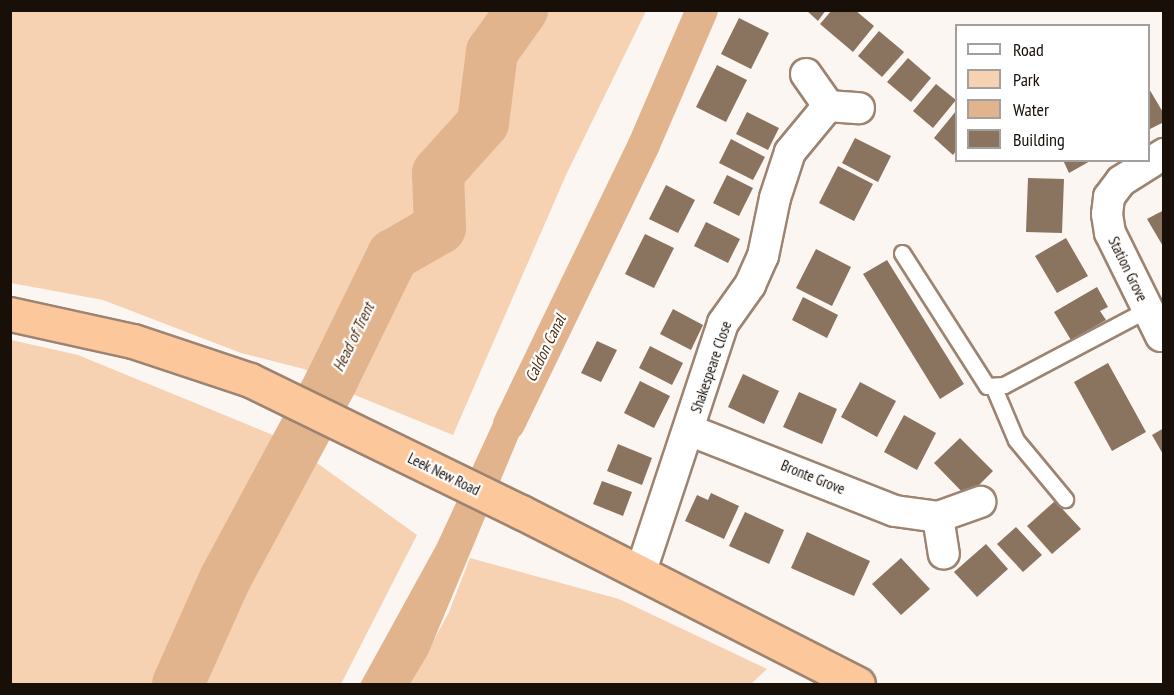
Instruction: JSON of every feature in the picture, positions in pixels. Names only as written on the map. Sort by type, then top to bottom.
[{"type":"highway","name":"Leek New Road","points":[[10,314],[133,341],[250,380],[521,512],[640,574],[788,646],[858,684]]},
{"type":"street","points":[[806,74],[828,106],[859,108]]},
{"type":"street","name":"Shakespeare Close","points":[[640,574],[723,323],[750,285],[763,256],[775,198],[790,152],[828,106]]},
{"type":"street","name":"Station Grove","points":[[1161,336],[1110,233],[1107,214],[1109,197],[1121,181],[1164,154]]},
{"type":"street","name":"Bronte Grove","points":[[689,430],[895,511],[938,517],[980,502]]},
{"type":"street","points":[[938,517],[944,554]]},
{"type":"lane","points":[[902,253],[978,376],[994,388],[1016,440],[1065,499]]},
{"type":"lane","points":[[994,388],[1148,309]]},
{"type":"green space","points":[[10,11],[646,11],[566,175],[453,435],[345,391],[304,369],[241,353],[103,300],[11,283]]},
{"type":"green space","points":[[11,340],[78,355],[285,440],[417,535],[341,684],[11,684]]},
{"type":"green space","points":[[470,558],[619,599],[767,669],[751,684],[410,684],[449,612]]},
{"type":"water","points":[[512,382],[540,386],[428,654],[410,684],[360,684],[437,544]]},
{"type":"building","points":[[806,10],[826,10],[818,21]]},
{"type":"building","points":[[832,10],[855,10],[874,26],[853,52],[820,24]]},
{"type":"building","points":[[739,18],[769,33],[751,69],[721,54]]},
{"type":"building","points":[[879,31],[904,52],[882,77],[858,56]]},
{"type":"building","points":[[908,58],[931,78],[911,102],[887,82]]},
{"type":"building","points":[[717,65],[747,80],[726,122],[696,107]]},
{"type":"building","points":[[936,84],[955,99],[933,128],[913,111]]},
{"type":"building","points":[[1150,90],[1164,114],[1164,122],[1150,129]]},
{"type":"building","points":[[747,112],[779,128],[768,150],[736,134]]},
{"type":"building","points":[[955,112],[955,152],[953,155],[934,138]]},
{"type":"building","points":[[855,138],[891,156],[878,182],[842,163]]},
{"type":"building","points":[[731,139],[765,157],[753,180],[719,163]]},
{"type":"building","points":[[1064,162],[1088,162],[1069,173]]},
{"type":"building","points":[[838,166],[873,184],[854,221],[819,203]]},
{"type":"building","points":[[727,175],[753,188],[739,216],[713,203]]},
{"type":"building","points":[[1028,178],[1064,179],[1062,233],[1026,232]]},
{"type":"building","points":[[666,185],[695,200],[678,233],[649,219]]},
{"type":"building","points":[[1164,210],[1164,248],[1147,219]]},
{"type":"building","points":[[706,222],[740,239],[728,263],[694,246]]},
{"type":"building","points":[[645,234],[674,248],[654,288],[625,274]]},
{"type":"building","points":[[1066,238],[1088,276],[1057,293],[1035,256]]},
{"type":"building","points":[[816,249],[851,267],[832,306],[796,288]]},
{"type":"building","points":[[887,260],[964,384],[940,399],[863,274]]},
{"type":"building","points":[[1097,287],[1108,307],[1100,311],[1106,320],[1071,340],[1054,312]]},
{"type":"building","points":[[803,297],[838,315],[827,338],[792,320]]},
{"type":"building","points":[[673,309],[703,325],[691,350],[660,334]]},
{"type":"building","points":[[597,341],[617,350],[601,382],[581,373]]},
{"type":"building","points":[[650,346],[683,363],[672,385],[639,368]]},
{"type":"building","points":[[1108,363],[1146,432],[1112,451],[1074,382]]},
{"type":"building","points":[[743,374],[779,391],[764,424],[728,407]]},
{"type":"building","points":[[640,381],[670,396],[654,428],[624,413]]},
{"type":"building","points":[[860,382],[896,401],[877,437],[841,417]]},
{"type":"building","points":[[799,392],[837,409],[822,444],[783,427]]},
{"type":"building","points":[[904,415],[936,433],[917,470],[884,452]]},
{"type":"building","points":[[1164,428],[1164,456],[1152,435]]},
{"type":"building","points":[[960,438],[993,471],[967,497],[934,463]]},
{"type":"building","points":[[618,444],[652,458],[642,485],[607,471]]},
{"type":"building","points":[[602,481],[632,492],[623,516],[593,504]]},
{"type":"building","points":[[711,493],[739,506],[724,539],[685,521],[697,495],[708,500]]},
{"type":"building","points":[[1055,501],[1081,529],[1052,554],[1027,526]]},
{"type":"building","points":[[745,512],[784,530],[769,564],[729,546]]},
{"type":"building","points":[[1016,527],[1042,555],[1023,572],[997,544]]},
{"type":"building","points":[[807,532],[870,561],[854,596],[791,568]]},
{"type":"building","points":[[986,544],[1008,569],[977,597],[954,572]]},
{"type":"building","points":[[901,558],[930,589],[901,615],[872,584]]},
{"type":"waterway","name":"Head of Trent","points":[[178,684],[225,579],[330,384],[393,255],[440,228],[438,173],[483,123],[492,52],[522,10]]},
{"type":"waterway","name":"Caldon Canal","points":[[509,424],[643,147],[702,10]]}]
